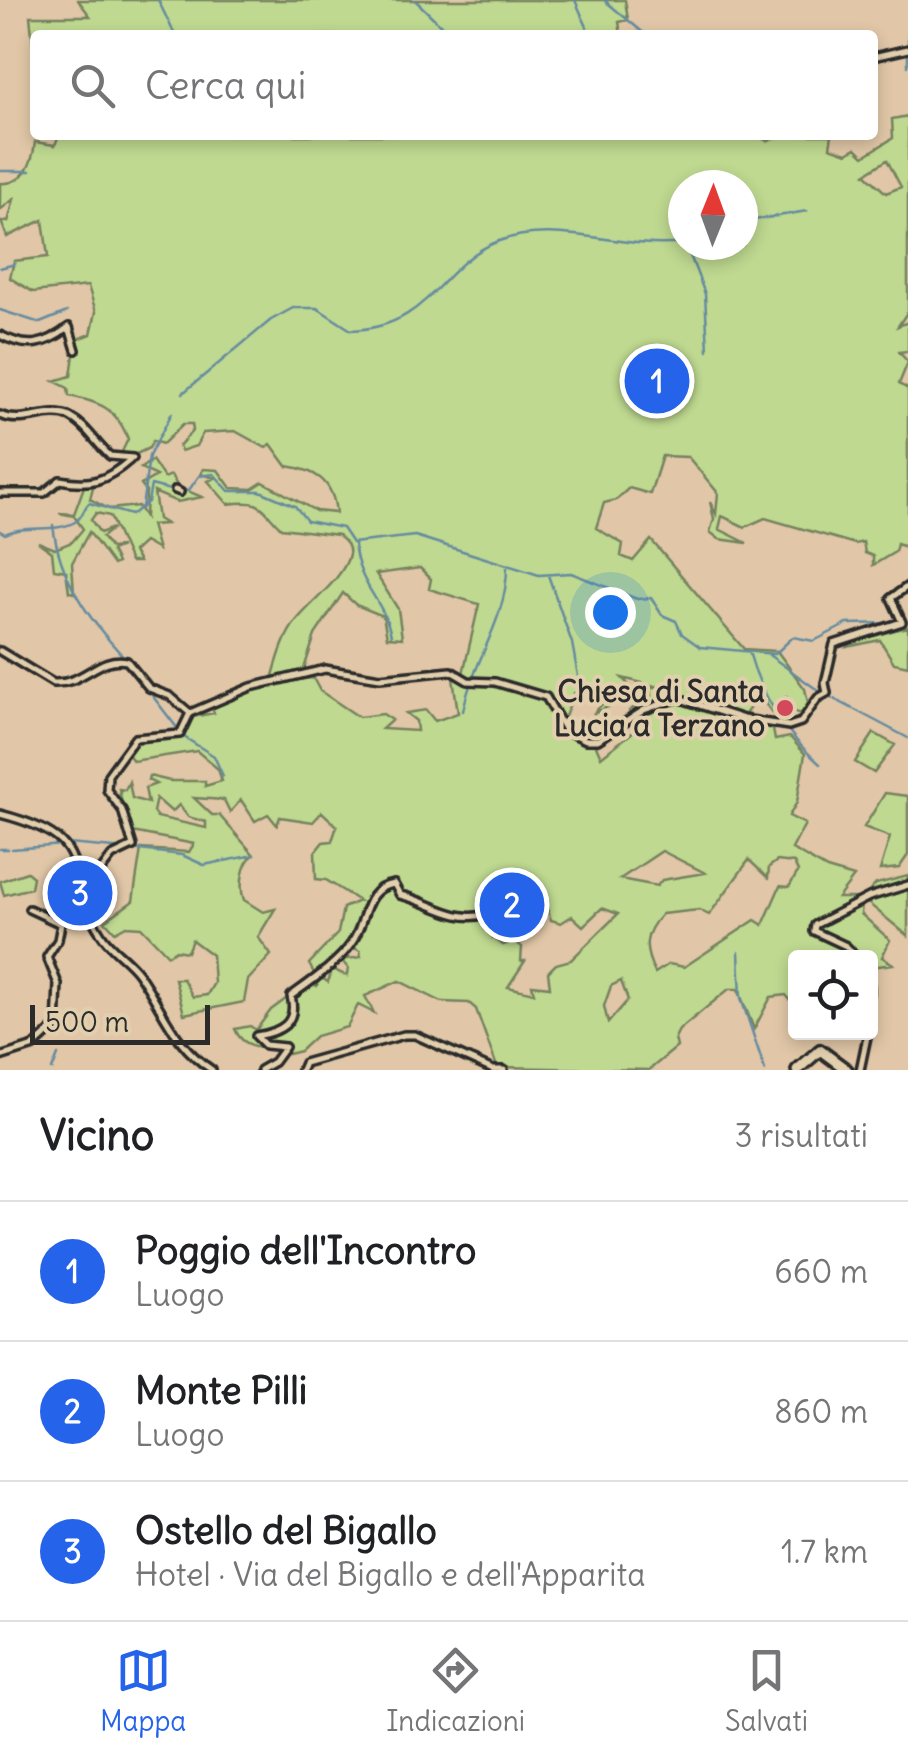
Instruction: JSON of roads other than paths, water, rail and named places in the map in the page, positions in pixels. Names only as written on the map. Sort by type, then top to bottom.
[{"type":"main road","points":[[798,1070],[820,1050],[847,1070]]},
{"type":"street","points":[[878,56],[906,49]]},
{"type":"street","points":[[0,335],[30,346],[52,340],[69,328],[76,350]]},
{"type":"street","points":[[0,415],[10,420],[68,416],[82,424],[110,456],[133,458],[97,483],[81,486],[60,480],[44,492],[0,493]]},
{"type":"street","points":[[85,894],[104,864],[132,846],[122,810],[107,790],[109,774],[135,738],[180,734],[190,714],[241,690],[318,670],[380,678],[439,670],[546,697],[565,730],[586,740],[598,740],[644,710],[678,698],[743,719],[789,726],[801,722],[818,698],[828,693],[825,683],[834,644],[902,622],[891,598],[908,586]]},
{"type":"street","points":[[0,650],[46,681],[62,684],[92,673],[109,660],[126,661],[149,688],[170,696],[190,714]]},
{"type":"street","points":[[0,814],[38,827],[71,849],[101,935],[136,969],[179,1045],[212,1070]]},
{"type":"street","points":[[260,1070],[274,1062],[285,1046],[264,1045],[256,1036],[280,1031],[291,1020],[295,1010],[291,996],[350,948],[369,899],[379,887],[394,884],[400,894],[421,898],[461,918],[486,914]]},
{"type":"street","points":[[845,950],[813,928],[869,897],[908,885]]},
{"type":"street","points":[[0,1057],[34,1046],[56,1026],[56,974],[47,957],[58,940],[61,924],[29,910]]},
{"type":"street","points":[[302,1070],[304,1064],[404,1035],[416,1035],[468,1060],[504,1070]]},
{"type":"street","points":[[860,1070],[866,1040]]},
{"type":"street","points":[[464,1070],[468,1060]]},
{"type":"waterway","points":[[158,0],[173,30]]},
{"type":"waterway","points":[[415,0],[446,30]]},
{"type":"waterway","points":[[575,0],[587,27]]},
{"type":"waterway","points":[[604,0],[640,30]]},
{"type":"waterway","points":[[908,34],[908,66]]},
{"type":"waterway","points":[[0,171],[30,171]]},
{"type":"waterway","points":[[758,219],[807,211]]},
{"type":"waterway","points":[[183,393],[271,320],[293,308],[317,308],[351,330],[378,326],[418,307],[462,264],[499,241],[544,233],[668,244]]},
{"type":"waterway","points":[[692,260],[705,294],[708,350]]},
{"type":"waterway","points":[[0,268],[15,264]]},
{"type":"waterway","points":[[0,310],[40,323],[67,312]]},
{"type":"waterway","points":[[142,508],[149,456],[172,413]]},
{"type":"waterway","points":[[182,490],[189,490],[199,476],[214,474],[229,491],[260,491],[295,506],[307,521],[342,528],[352,543],[415,536],[539,575],[571,573],[637,599],[651,598],[662,615],[676,621],[682,634],[700,647],[775,654],[793,637],[814,641],[847,624],[892,623]]},
{"type":"waterway","points":[[0,531],[5,534],[67,525],[78,520],[89,503],[131,515],[148,502],[151,485],[174,491]]},
{"type":"waterway","points":[[53,525],[62,563],[78,597],[125,658]]},
{"type":"waterway","points":[[354,543],[361,571],[391,635]]},
{"type":"waterway","points":[[463,711],[502,605],[507,567]]},
{"type":"waterway","points":[[548,575],[572,643],[582,698]]},
{"type":"waterway","points":[[750,655],[777,714],[820,764]]},
{"type":"waterway","points":[[769,655],[819,691],[908,738]]},
{"type":"waterway","points":[[135,673],[184,737],[214,756],[223,776]]},
{"type":"waterway","points":[[68,844],[126,849]]},
{"type":"waterway","points":[[12,849],[63,845]]},
{"type":"waterway","points":[[0,849],[8,849]]},
{"type":"waterway","points":[[131,849],[182,855],[204,865],[254,855]]},
{"type":"waterway","points":[[739,952],[741,998],[765,1070]]},
{"type":"waterway","points":[[52,1070],[58,1055]]},
{"type":"place","name":"Poggio dell'Incontro","points":[[657,381]]},
{"type":"place","name":"Chiesa di Santa Lucia a Terzano","points":[[785,708]]},
{"type":"place","name":"Ostello del Bigallo","points":[[80,893]]},
{"type":"place","name":"Monte Pilli","points":[[512,905]]}]
